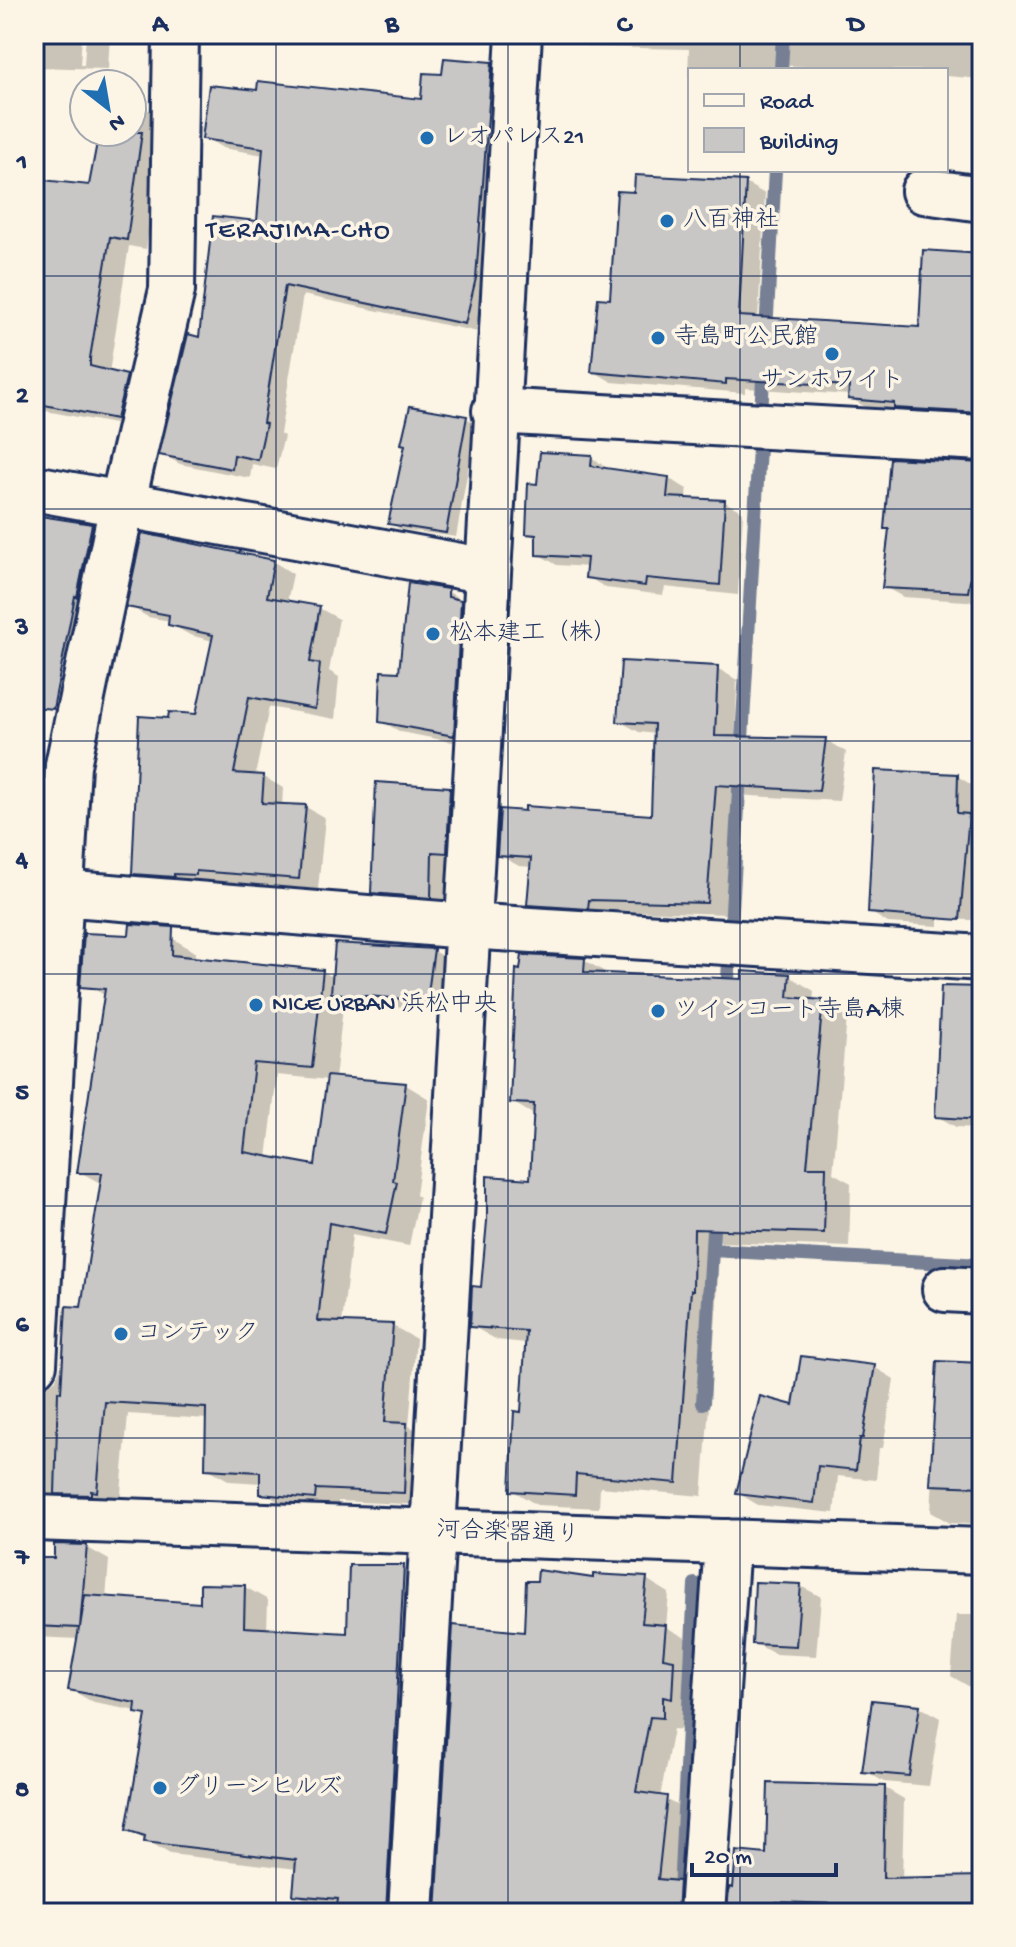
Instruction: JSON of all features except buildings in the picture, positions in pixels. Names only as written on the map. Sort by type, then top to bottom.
[{"type":"street","points":[[34,1364],[48,891],[68,765],[122,505],[172,290],[176,34]]},
{"type":"street","points":[[411,1913],[519,34]]},
{"type":"street","points":[[924,191],[982,199]]},
{"type":"street","points":[[495,411],[982,438]]},
{"type":"street","points":[[34,488],[487,571]]},
{"type":"street","points":[[48,891],[466,926],[982,958]]},
{"type":"street","name":"河合楽器通り","points":[[34,1518],[982,1551]]},
{"type":"street","points":[[702,1913],[727,1542]]},
{"type":"waterway","points":[[781,68],[783,34]]},
{"type":"waterway","points":[[766,333],[775,172]]},
{"type":"waterway","points":[[727,996],[764,362]]},
{"type":"waterway","points":[[703,1403],[714,1213]]},
{"type":"waterway","points":[[712,1250],[982,1265]]},
{"type":"waterway","points":[[679,1913],[695,1584]]},
{"type":"place","name":"レオパレス21","points":[[427,138]]},
{"type":"place","name":"八百神社","points":[[667,221]]},
{"type":"place","name":"寺島町公民館","points":[[658,338]]},
{"type":"place","name":"サンホワイト","points":[[832,354]]},
{"type":"place","name":"松本建工（株）","points":[[433,634]]},
{"type":"place","name":"NICE URBAN 浜松中央","points":[[256,1005]]},
{"type":"place","name":"ツインコート寺島A棟","points":[[658,1011]]},
{"type":"place","name":"コンテック","points":[[121,1334]]},
{"type":"place","name":"グリーンヒルズ","points":[[160,1788]]},
{"type":"district","name":"TERAJIMA-CHO","points":[[299,232]]}]
